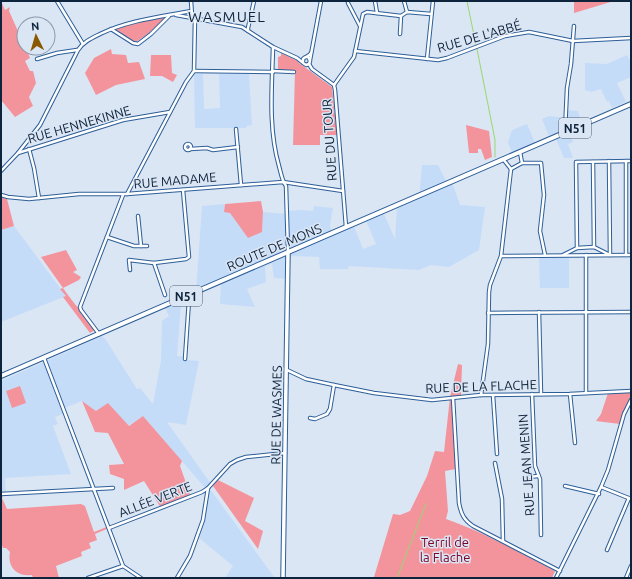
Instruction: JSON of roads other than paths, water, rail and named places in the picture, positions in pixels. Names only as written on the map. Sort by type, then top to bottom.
[{"type":"main road","name":"N51","points":[[503,159],[631,104]]},
{"type":"main road","name":"ROUTE DE MONS","points":[[99,334],[503,159]]},
{"type":"main road","name":"N51","points":[[1,376],[99,334]]},
{"type":"street","points":[[57,1],[83,44]]},
{"type":"street","points":[[99,334],[80,308],[125,194],[186,82],[194,71],[195,18],[191,11],[191,1]]},
{"type":"street","points":[[248,32],[250,13],[254,1]]},
{"type":"street","points":[[305,65],[309,64],[310,60],[321,1]]},
{"type":"street","points":[[375,1],[378,13]]},
{"type":"street","points":[[404,1],[408,12]]},
{"type":"street","points":[[427,59],[433,1]]},
{"type":"street","points":[[348,3],[360,26]]},
{"type":"street","points":[[1,171],[18,153],[44,117],[78,50],[83,44],[111,29],[134,21],[191,11]]},
{"type":"street","points":[[334,85],[354,57],[363,14],[367,12],[401,16],[408,12],[431,14]]},
{"type":"street","points":[[111,29],[138,44],[151,34],[169,15]]},
{"type":"street","points":[[169,15],[239,26],[273,47],[303,60],[305,65],[312,69]]},
{"type":"street","points":[[400,34],[401,16]]},
{"type":"street","points":[[565,133],[567,88],[574,41],[574,26]]},
{"type":"street","name":"RUE DE L'ABBÉ","points":[[355,51],[438,60],[505,36],[528,32],[574,41],[631,38]]},
{"type":"street","points":[[273,47],[272,127],[276,157],[283,182],[287,190],[288,252]]},
{"type":"street","points":[[37,59],[58,53],[78,50]]},
{"type":"street","points":[[303,60],[310,55],[312,51]]},
{"type":"street","points":[[307,57],[310,60]]},
{"type":"street","name":"RUE DU TOUR","points":[[309,64],[312,69],[334,85],[346,227]]},
{"type":"street","points":[[194,71],[294,72]]},
{"type":"street","name":"RUE HENNEKINNE","points":[[18,153],[123,120],[170,112]]},
{"type":"street","points":[[236,129],[241,185]]},
{"type":"street","points":[[190,149],[207,148],[213,150],[238,147]]},
{"type":"street","points":[[29,149],[39,198]]},
{"type":"street","points":[[520,152],[522,163]]},
{"type":"street","points":[[481,395],[488,344],[490,285],[501,256],[511,169],[503,159]]},
{"type":"street","points":[[609,161],[610,255]]},
{"type":"street","points":[[626,161],[626,255]]},
{"type":"street","points":[[577,248],[576,162],[631,161]]},
{"type":"street","points":[[593,162],[594,247]]},
{"type":"street","points":[[511,169],[522,163],[541,163],[544,195],[540,231],[545,256]]},
{"type":"street","name":"RUE MADAME","points":[[1,195],[28,199],[79,194],[125,194],[283,182],[343,192]]},
{"type":"street","points":[[130,270],[129,260],[154,263],[186,259],[189,257],[183,190]]},
{"type":"street","points":[[138,216],[141,246]]},
{"type":"street","points":[[107,237],[134,246],[147,246]]},
{"type":"street","points":[[563,255],[577,248],[594,247],[610,255]]},
{"type":"street","name":"RUE DE WASMES","points":[[283,578],[288,252]]},
{"type":"street","points":[[586,255],[586,393]]},
{"type":"street","points":[[501,256],[631,255]]},
{"type":"street","points":[[154,263],[157,275],[166,295]]},
{"type":"street","points":[[185,360],[189,300],[188,295]]},
{"type":"street","points":[[488,312],[631,312]]},
{"type":"street","points":[[539,312],[541,394]]},
{"type":"street","points":[[44,358],[123,566],[141,578]]},
{"type":"street","name":"RUE DE LA FLACHE","points":[[287,370],[306,379],[334,385],[374,393],[427,399],[481,395],[570,394],[631,391]]},
{"type":"street","points":[[310,418],[315,419],[327,414],[330,409],[334,385]]},
{"type":"street","name":"RUE JEAN MENIN","points":[[532,394],[535,466],[540,479],[541,535]]},
{"type":"street","points":[[570,394],[575,443]]},
{"type":"street","points":[[493,395],[497,454]]},
{"type":"street","points":[[453,398],[459,504],[462,515],[469,524],[560,571]]},
{"type":"street","points":[[556,578],[601,487],[608,470],[624,414],[631,400]]},
{"type":"street","points":[[178,578],[190,556],[203,520],[208,488],[230,464],[237,460],[246,457],[285,453]]},
{"type":"street","points":[[495,463],[502,499],[503,541]]},
{"type":"street","points":[[530,477],[538,476]]},
{"type":"street","points":[[566,486],[598,494]]},
{"type":"street","points":[[601,487],[630,499],[607,550]]},
{"type":"street","points":[[1,494],[113,488]]},
{"type":"street","name":"ALLÉE VERTE","points":[[109,528],[202,492],[208,488]]},
{"type":"street","points":[[88,578],[123,566]]},
{"type":"street","points":[[626,578],[631,566]]},
{"type":"waterway","points":[[467,1],[476,45]]},
{"type":"waterway","points":[[477,49],[495,140],[495,157]]},
{"type":"waterway","points":[[397,578],[426,504]]},
{"type":"district","name":"WASMUEL","points":[[227,16]]},
{"type":"park label","name":"Terril de la Flache","points":[[445,550]]}]
